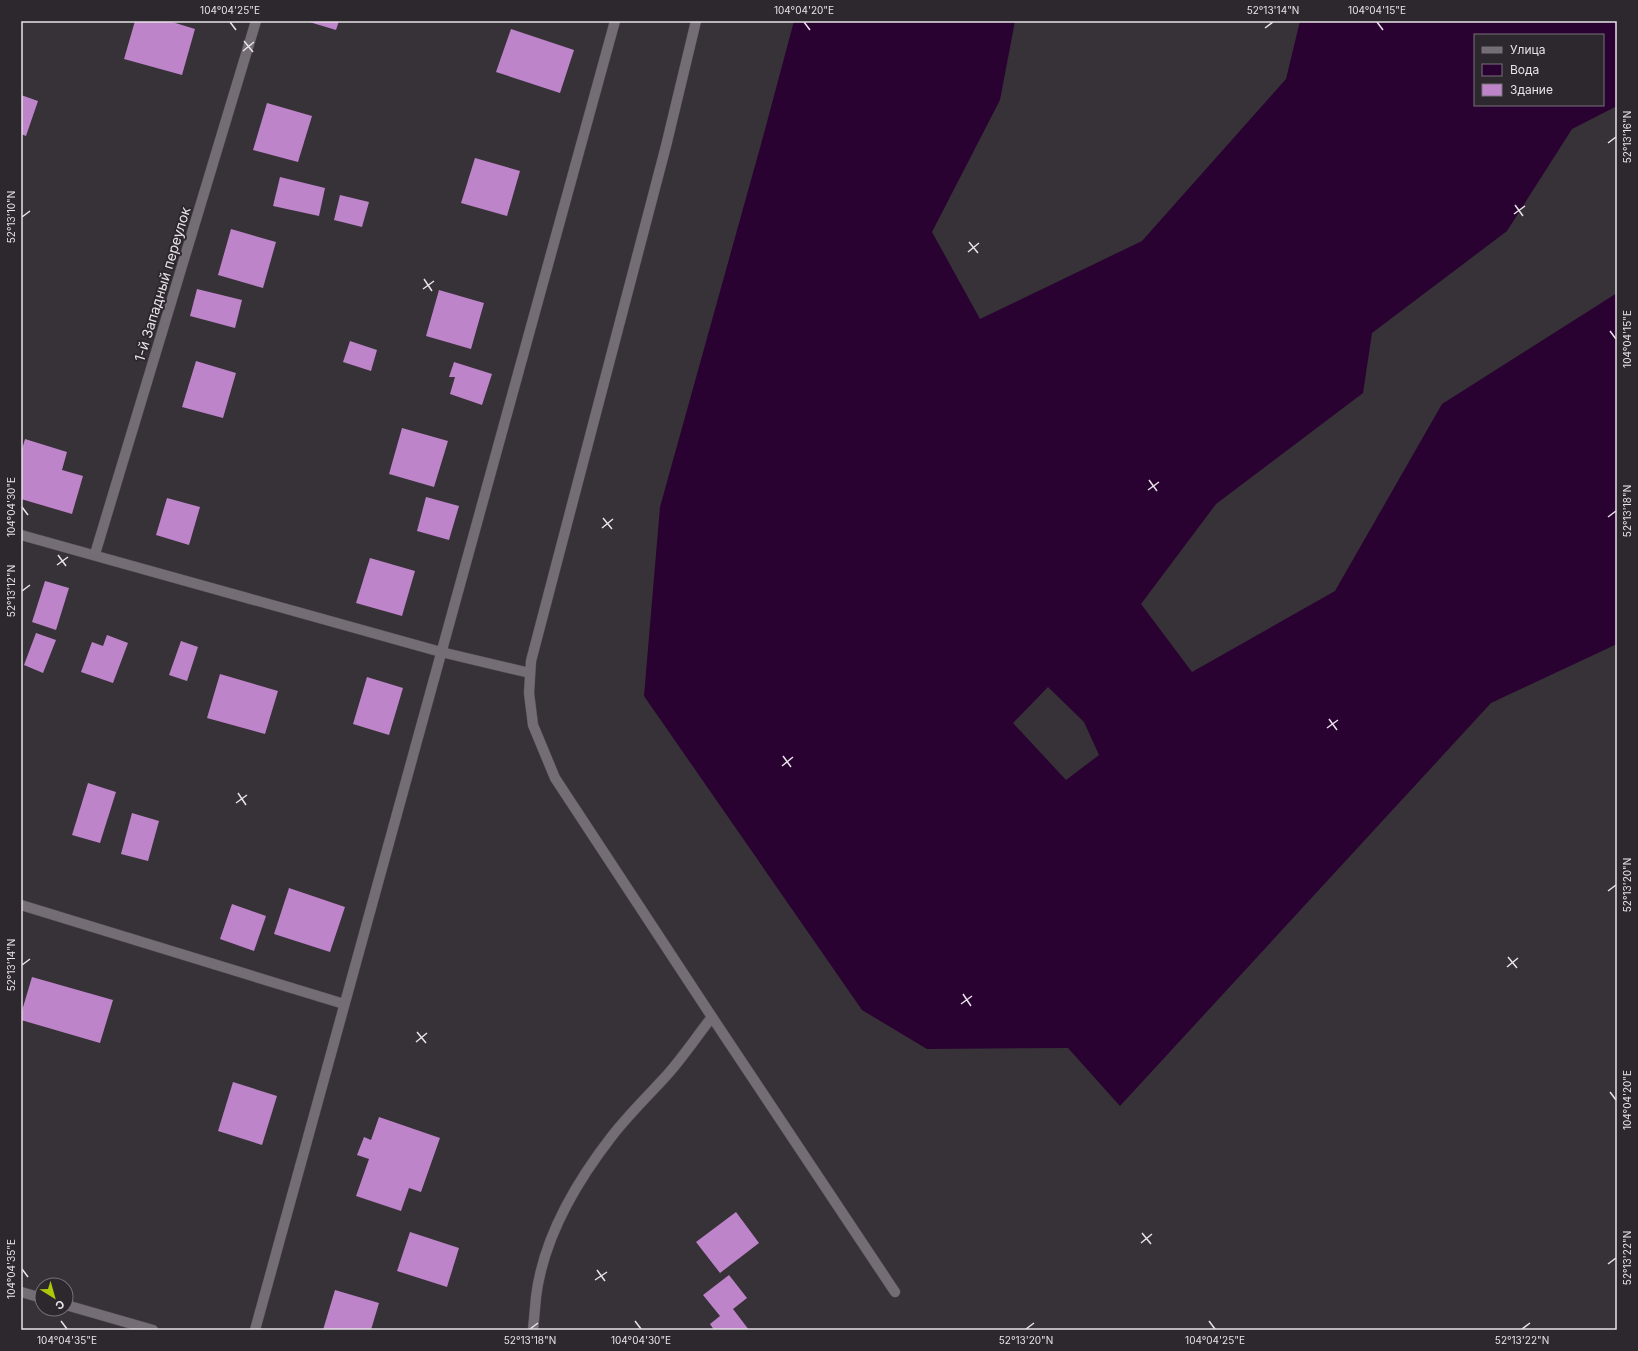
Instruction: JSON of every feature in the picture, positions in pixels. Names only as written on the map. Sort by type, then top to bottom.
[{"type":"street","name":"1-й Западный переулок","points":[[95,554],[256,21]]},
{"type":"street","points":[[255,1330],[615,21]]},
{"type":"street","points":[[696,21],[666,146],[532,661],[528,693],[533,724],[555,778],[895,1292]]},
{"type":"street","points":[[21,535],[95,554],[441,652],[530,673]]},
{"type":"street","points":[[21,905],[344,1004]]},
{"type":"street","points":[[534,1330],[536,1295],[544,1262],[569,1199],[590,1166],[612,1136],[668,1074],[712,1017]]},
{"type":"street","points":[[21,1292],[34,1296]]},
{"type":"street","points":[[74,1307],[153,1330]]},
{"type":"water","points":[[794,21],[1015,21],[1000,100],[932,232],[980,319],[1142,241],[1286,79],[1300,21],[1617,21],[1617,106],[1572,129],[1507,231],[1372,333],[1363,393],[1216,504],[1141,604],[1192,672],[1335,591],[1442,404],[1617,293],[1617,644],[1491,703],[1120,1106],[1068,1048],[927,1049],[862,1010],[644,696],[660,507]],"holes":[[[1048,687],[1084,722],[1099,755],[1066,780],[1013,723]]]},
{"type":"building","points":[[135,21],[169,21],[195,29],[182,75],[124,59]]},
{"type":"building","points":[[306,21],[339,21],[336,30]]},
{"type":"building","points":[[511,29],[574,50],[560,93],[496,72]]},
{"type":"building","points":[[21,95],[38,101],[26,136],[21,134]]},
{"type":"building","points":[[267,103],[312,116],[298,162],[253,150]]},
{"type":"building","points":[[475,158],[520,171],[507,216],[461,203]]},
{"type":"building","points":[[280,177],[325,188],[319,216],[273,206]]},
{"type":"building","points":[[340,195],[369,202],[362,227],[334,220]]},
{"type":"building","points":[[231,229],[276,242],[263,288],[218,275]]},
{"type":"building","points":[[197,289],[242,300],[235,328],[190,316]]},
{"type":"building","points":[[439,290],[484,303],[471,349],[426,336]]},
{"type":"building","points":[[350,341],[377,350],[371,371],[343,362]]},
{"type":"building","points":[[196,361],[236,373],[223,418],[182,407]]},
{"type":"building","points":[[454,362],[492,374],[482,405],[450,394],[455,377],[449,377]]},
{"type":"building","points":[[402,428],[448,441],[434,487],[389,474]]},
{"type":"building","points":[[25,439],[67,452],[62,470],[83,476],[72,514],[21,499],[21,453]]},
{"type":"building","points":[[426,497],[459,506],[449,540],[417,531]]},
{"type":"building","points":[[167,498],[200,507],[189,545],[156,535]]},
{"type":"building","points":[[370,558],[415,571],[402,616],[356,603]]},
{"type":"building","points":[[45,581],[69,588],[56,630],[32,622]]},
{"type":"building","points":[[36,633],[56,640],[43,673],[24,665]]},
{"type":"building","points":[[107,635],[128,643],[113,683],[81,672],[92,642],[103,646]]},
{"type":"building","points":[[181,641],[198,647],[187,681],[169,675]]},
{"type":"building","points":[[220,674],[278,691],[265,734],[207,718]]},
{"type":"building","points":[[367,677],[403,688],[389,735],[353,724]]},
{"type":"building","points":[[88,783],[116,792],[100,843],[72,835]]},
{"type":"building","points":[[132,813],[159,821],[148,861],[121,854]]},
{"type":"building","points":[[289,888],[345,907],[330,952],[274,934]]},
{"type":"building","points":[[232,904],[266,916],[254,951],[220,939]]},
{"type":"building","points":[[32,977],[113,1000],[100,1043],[21,1020],[21,1014]]},
{"type":"building","points":[[233,1082],[277,1096],[262,1145],[218,1131]]},
{"type":"building","points":[[379,1117],[440,1138],[421,1192],[409,1188],[401,1211],[356,1196],[369,1159],[357,1155],[364,1137],[371,1140]]},
{"type":"building","points":[[736,1212],[759,1243],[720,1273],[696,1242]]},
{"type":"building","points":[[410,1232],[459,1248],[447,1287],[397,1271]]},
{"type":"building","points":[[729,1275],[747,1298],[733,1309],[749,1330],[714,1330],[710,1324],[720,1316],[703,1295]]},
{"type":"building","points":[[335,1290],[379,1303],[371,1330],[323,1330]]}]
